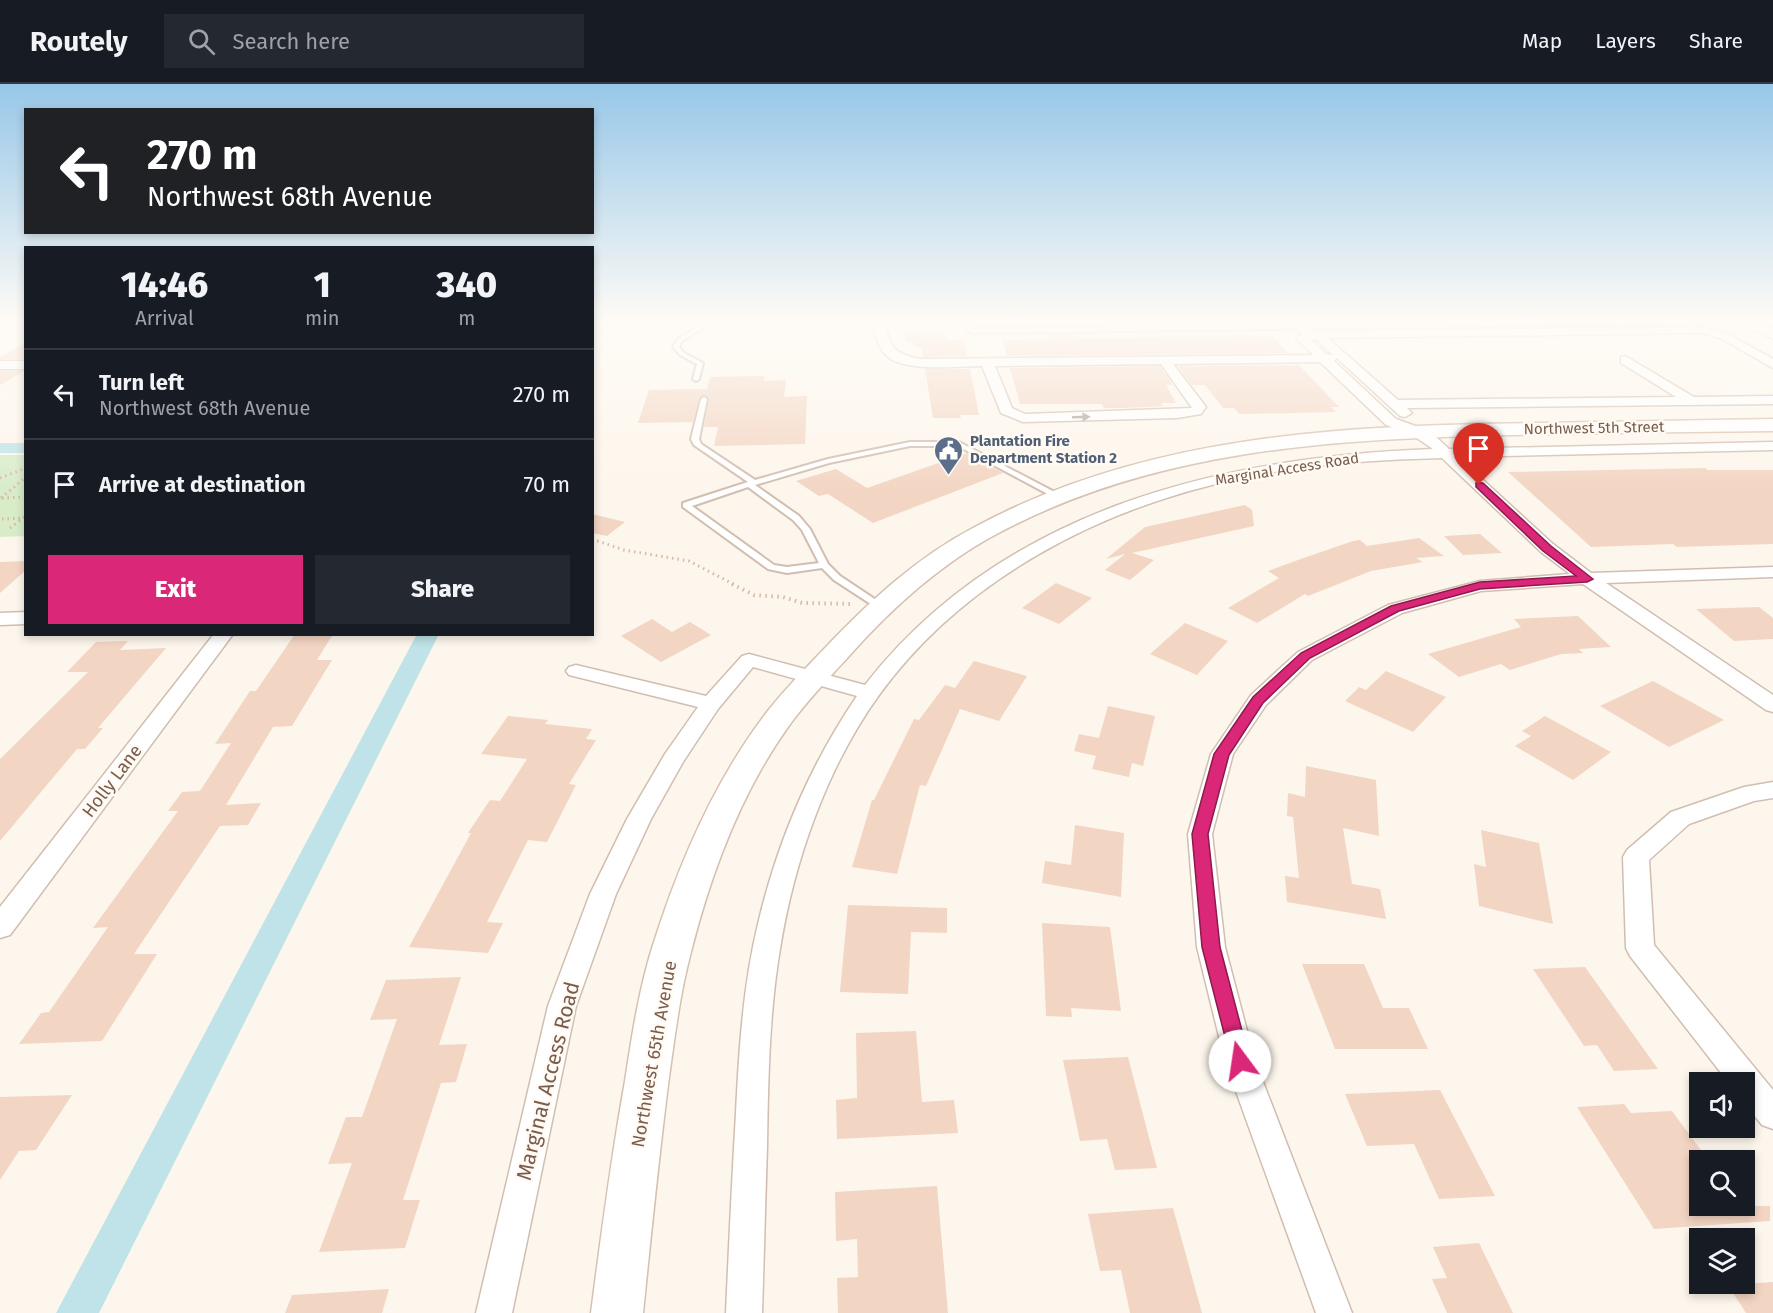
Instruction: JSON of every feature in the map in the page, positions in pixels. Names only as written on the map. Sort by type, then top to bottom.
[{"type":"street","points":[[993,377],[1006,410],[1023,418],[1178,414],[1196,411],[1199,407],[1177,377]]},
{"type":"street","points":[[1344,377],[1391,422],[1416,431],[1445,453],[1547,548],[1587,579],[1773,705]]},
{"type":"street","points":[[1365,377],[1413,421],[1416,431]]},
{"type":"street","points":[[1653,377],[1691,401]]},
{"type":"street","points":[[1396,404],[1773,400]]},
{"type":"street","name":"Northwest 5th Street","points":[[1416,431],[1773,425]]},
{"type":"street","name":"Northwest 65th Avenue","points":[[617,1313],[643,1106],[656,1024],[672,951],[711,840],[731,796],[775,723],[869,605],[983,531],[1060,496],[1132,471],[1207,453],[1286,441],[1416,431]]},
{"type":"street","name":"Marginal Access Road","points":[[744,1313],[754,1051],[760,985],[780,889],[822,777],[870,693],[916,641],[984,579],[1038,546],[1108,512],[1182,488],[1241,473],[1337,459],[1445,453],[1773,446]]},
{"type":"street","points":[[1334,1313],[1240,1061],[1211,947],[1200,834],[1222,754],[1258,700],[1305,656],[1395,609],[1480,586],[1587,579],[1773,572]]},
{"type":"street","points":[[0,619],[24,618]]},
{"type":"street","name":"Holly Lane","points":[[0,927],[222,636]]},
{"type":"street","name":"Marginal Access Road","points":[[494,1313],[562,1006],[603,894],[639,819],[673,759],[711,705],[748,660],[870,693]]},
{"type":"street","points":[[576,671],[711,705]]},
{"type":"street","points":[[1773,790],[1752,793],[1680,818],[1636,857],[1640,948],[1773,1114]]},
{"type":"lane","points":[[704,399],[695,439],[698,445],[796,518],[806,529],[824,565],[869,605]]},
{"type":"lane","points":[[824,565],[787,570],[771,567],[686,505],[828,461],[910,444],[959,444],[1060,496]]},
{"type":"path","points":[[0,478],[24,469]]},
{"type":"path","points":[[1,498],[24,479]]},
{"type":"path","points":[[1,498],[24,497]]},
{"type":"path","points":[[2,519],[24,517]]},
{"type":"path","points":[[10,528],[24,517]]},
{"type":"path","points":[[594,540],[624,550],[689,561],[754,595],[783,597],[802,603],[825,606],[869,605]]},
{"type":"green space","points":[[0,455],[24,455],[24,536],[0,537]]},
{"type":"building","points":[[0,377],[13,377],[0,385]]},
{"type":"building","points":[[710,377],[764,377],[764,381],[786,380],[784,397],[807,396],[805,444],[714,446],[718,427],[704,427],[709,399],[705,395],[699,398],[693,422],[638,423],[649,390],[707,389]]},
{"type":"building","points":[[926,377],[972,377],[979,415],[960,415],[961,418],[933,418]]},
{"type":"building","points":[[1013,377],[1168,377],[1173,385],[1166,385],[1176,403],[1125,408],[1104,408],[1102,404],[1020,404]]},
{"type":"building","points":[[1186,377],[1311,377],[1339,407],[1331,407],[1336,412],[1240,414],[1234,408],[1223,408],[1205,385],[1192,385]]},
{"type":"building","points":[[967,453],[1003,473],[873,523],[828,494],[819,496],[796,481],[836,469],[867,488]]},
{"type":"building","points":[[1705,468],[1708,470],[1773,470],[1773,544],[1591,547],[1508,472]]},
{"type":"building","points":[[1245,505],[1252,510],[1254,526],[1132,553],[1154,560],[1130,580],[1105,570],[1125,554],[1106,559],[1145,527]]},
{"type":"building","points":[[594,514],[625,522],[607,536],[594,533]]},
{"type":"building","points":[[1480,534],[1502,553],[1463,555],[1444,536]]},
{"type":"building","points":[[1419,538],[1444,556],[1416,558],[1423,562],[1371,571],[1308,596],[1305,594],[1257,623],[1228,608],[1279,578],[1268,571],[1298,560],[1353,541],[1360,540],[1367,546]]},
{"type":"building","points":[[24,561],[24,572],[0,593],[0,562]]},
{"type":"building","points":[[1056,583],[1092,598],[1059,624],[1022,608]]},
{"type":"building","points":[[1759,607],[1773,618],[1773,639],[1734,641],[1696,609]]},
{"type":"building","points":[[1578,616],[1611,647],[1579,649],[1583,653],[1561,654],[1510,670],[1501,664],[1459,677],[1428,654],[1521,627],[1514,619]]},
{"type":"building","points":[[652,619],[672,632],[690,622],[711,635],[661,662],[621,636]]},
{"type":"building","points":[[1185,623],[1228,641],[1197,675],[1150,654]]},
{"type":"building","points":[[294,636],[332,636],[317,660],[332,660],[292,726],[273,727],[226,805],[261,803],[248,825],[220,826],[134,954],[157,954],[102,1041],[19,1044],[41,1013],[49,1012],[108,927],[93,928],[178,811],[168,811],[182,792],[200,791],[231,743],[215,744],[250,691],[256,691]]},
{"type":"building","points":[[128,641],[120,650],[166,648],[98,728],[103,728],[85,749],[77,749],[0,841],[0,759],[88,672],[67,672],[96,642]]},
{"type":"building","points":[[974,661],[1027,676],[999,721],[960,709],[926,786],[920,785],[897,874],[852,867],[872,800],[914,719],[919,720],[945,685],[955,688]]},
{"type":"building","points":[[1386,671],[1446,697],[1413,732],[1345,701],[1359,687],[1366,690]]},
{"type":"building","points":[[1653,681],[1724,720],[1669,747],[1600,706]]},
{"type":"building","points":[[1108,706],[1155,716],[1143,766],[1132,763],[1129,777],[1092,769],[1096,756],[1074,751],[1079,734],[1099,738]]},
{"type":"building","points":[[508,716],[548,720],[545,724],[592,729],[586,739],[596,740],[569,784],[576,785],[547,842],[528,840],[487,922],[503,923],[488,953],[409,947],[471,833],[468,833],[490,800],[500,801],[527,759],[481,754]]},
{"type":"building","points":[[1545,716],[1611,752],[1573,780],[1515,746],[1531,736],[1522,731]]},
{"type":"building","points":[[1306,766],[1376,780],[1379,836],[1343,828],[1352,884],[1380,889],[1386,919],[1287,902],[1285,876],[1299,878],[1293,817],[1287,816],[1288,793],[1305,797]]},
{"type":"building","points":[[1075,825],[1124,833],[1121,897],[1042,883],[1045,861],[1071,865]]},
{"type":"building","points":[[1481,830],[1539,843],[1553,924],[1479,906],[1474,864],[1486,867]]},
{"type":"building","points":[[848,905],[947,908],[947,933],[911,932],[908,994],[840,992]]},
{"type":"building","points":[[1042,923],[1110,927],[1121,1011],[1071,1008],[1072,1017],[1046,1016]]},
{"type":"building","points":[[1302,964],[1364,964],[1383,1008],[1409,1008],[1428,1049],[1335,1049]]},
{"type":"building","points":[[1585,967],[1658,1069],[1614,1071],[1597,1045],[1584,1046],[1533,969]]},
{"type":"building","points":[[461,977],[439,1045],[467,1044],[456,1082],[441,1083],[403,1200],[420,1200],[405,1248],[319,1252],[352,1163],[328,1164],[346,1117],[362,1117],[397,1019],[370,1020],[386,980]]},
{"type":"building","points":[[916,1031],[922,1102],[954,1100],[958,1133],[837,1139],[836,1100],[857,1098],[856,1033]]},
{"type":"building","points":[[1128,1057],[1157,1168],[1115,1170],[1107,1139],[1080,1141],[1063,1060]]},
{"type":"building","points":[[1440,1090],[1495,1196],[1439,1199],[1414,1144],[1367,1146],[1345,1094]]},
{"type":"building","points":[[72,1095],[36,1150],[19,1151],[0,1180],[0,1097]]},
{"type":"building","points":[[1624,1104],[1631,1113],[1672,1111],[1689,1134],[1689,1138],[1692,1138],[1701,1150],[1689,1150],[1689,1216],[1755,1216],[1755,1206],[1770,1206],[1770,1221],[1654,1229],[1577,1107]]},
{"type":"building","points":[[937,1186],[948,1313],[838,1313],[837,1278],[858,1277],[857,1239],[836,1241],[835,1192]]},
{"type":"building","points":[[1173,1208],[1202,1313],[1130,1313],[1121,1270],[1100,1271],[1088,1214]]},
{"type":"building","points":[[1479,1243],[1513,1313],[1447,1313],[1432,1279],[1447,1278],[1433,1247]]},
{"type":"building","points":[[1773,1282],[1773,1313],[1746,1313],[1734,1294],[1755,1294],[1755,1283]]},
{"type":"building","points":[[389,1289],[382,1313],[285,1313],[292,1295]]},
{"type":"waterway","points":[[0,448],[24,448]]},
{"type":"waterway","points":[[77,1313],[427,636]]},
{"type":"place","name":"Plantation Fire Department Station 2","points":[[949,476]]},
{"type":"route","points":[[1240,1061],[1211,947],[1200,834],[1222,754],[1258,700],[1305,656],[1395,609],[1480,586],[1587,579],[1547,548],[1479,485]]}]
